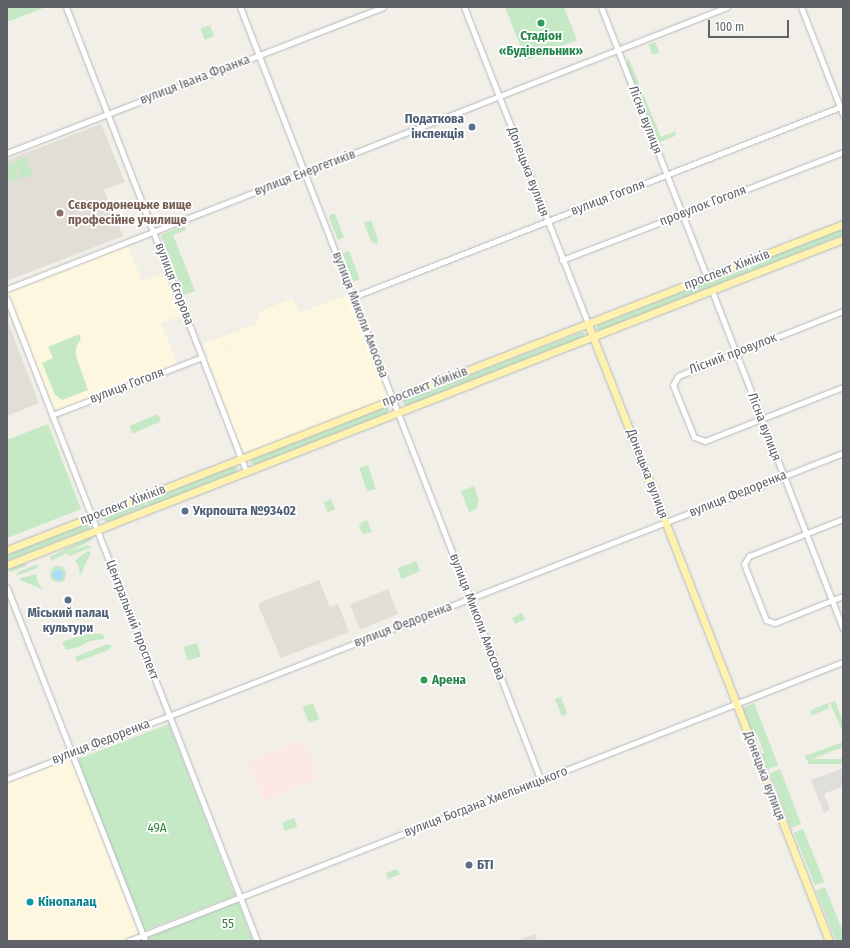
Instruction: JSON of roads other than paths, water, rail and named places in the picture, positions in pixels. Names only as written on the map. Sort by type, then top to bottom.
[{"type":"main road","name":"проспект Хіміків","points":[[7,550],[843,224]]},
{"type":"main road","name":"проспект Хіміків","points":[[7,565],[843,239]]},
{"type":"main road","name":"Донецька вулиця","points":[[588,324],[829,941]]},
{"type":"street","name":"вулиця Єгорова","points":[[66,7],[246,472]]},
{"type":"street","name":"вулиця Миколи Амосова","points":[[240,7],[541,781]]},
{"type":"street","name":"вулиця Івана Франка","points":[[7,153],[384,7]]},
{"type":"street","name":"Донецька вулиця","points":[[464,7],[588,324]]},
{"type":"street","name":"Лісна вулиця","points":[[601,7],[706,278]]},
{"type":"street","points":[[618,50],[727,7]]},
{"type":"street","points":[[801,7],[843,115]]},
{"type":"street","name":"вулиця Енергетиків","points":[[7,289],[499,98],[618,50]]},
{"type":"street","name":"вулиця Гоголя","points":[[353,297],[840,107]]},
{"type":"street","name":"провулок Гоголя","points":[[562,260],[843,152]]},
{"type":"street","name":"Лісна вулиця","points":[[712,291],[843,629]]},
{"type":"street","name":"Центральний проспект","points":[[7,299],[257,941]]},
{"type":"street","name":"Лісний провулок","points":[[843,311],[678,376],[673,385],[694,437],[705,441],[843,387]]},
{"type":"street","name":"вулиця Гоголя","points":[[52,415],[202,357]]},
{"type":"street","name":"вулиця Федоренка","points":[[7,779],[666,524],[843,453]]},
{"type":"street","points":[[843,519],[749,556],[744,564],[766,620],[775,623],[843,596]]},
{"type":"street","points":[[7,588],[145,941]]},
{"type":"street","name":"вулиця Богдана Хмельницького","points":[[128,941],[843,662]]},
{"type":"water","points":[[56,570],[60,570],[62,571],[62,579],[56,580],[53,577],[53,573]]},
{"type":"place","name":"Стадіон «Будівельник»","points":[[541,23]]},
{"type":"place","name":"Податкова інспекція","points":[[472,127]]},
{"type":"place","name":"Сєвєродонецьке вище професійне училище","points":[[60,213]]},
{"type":"place","name":"Укрпошта №93402","points":[[185,511]]},
{"type":"place","name":"Міський палац культури","points":[[68,600]]},
{"type":"place","name":"Арена","points":[[424,680]]},
{"type":"place","name":"БТІ","points":[[469,865]]},
{"type":"place","name":"Кінопалац","points":[[30,902]]},
{"type":"park label","name":"49А","points":[[157,828]]},
{"type":"park label","name":"55","points":[[228,924]]}]
